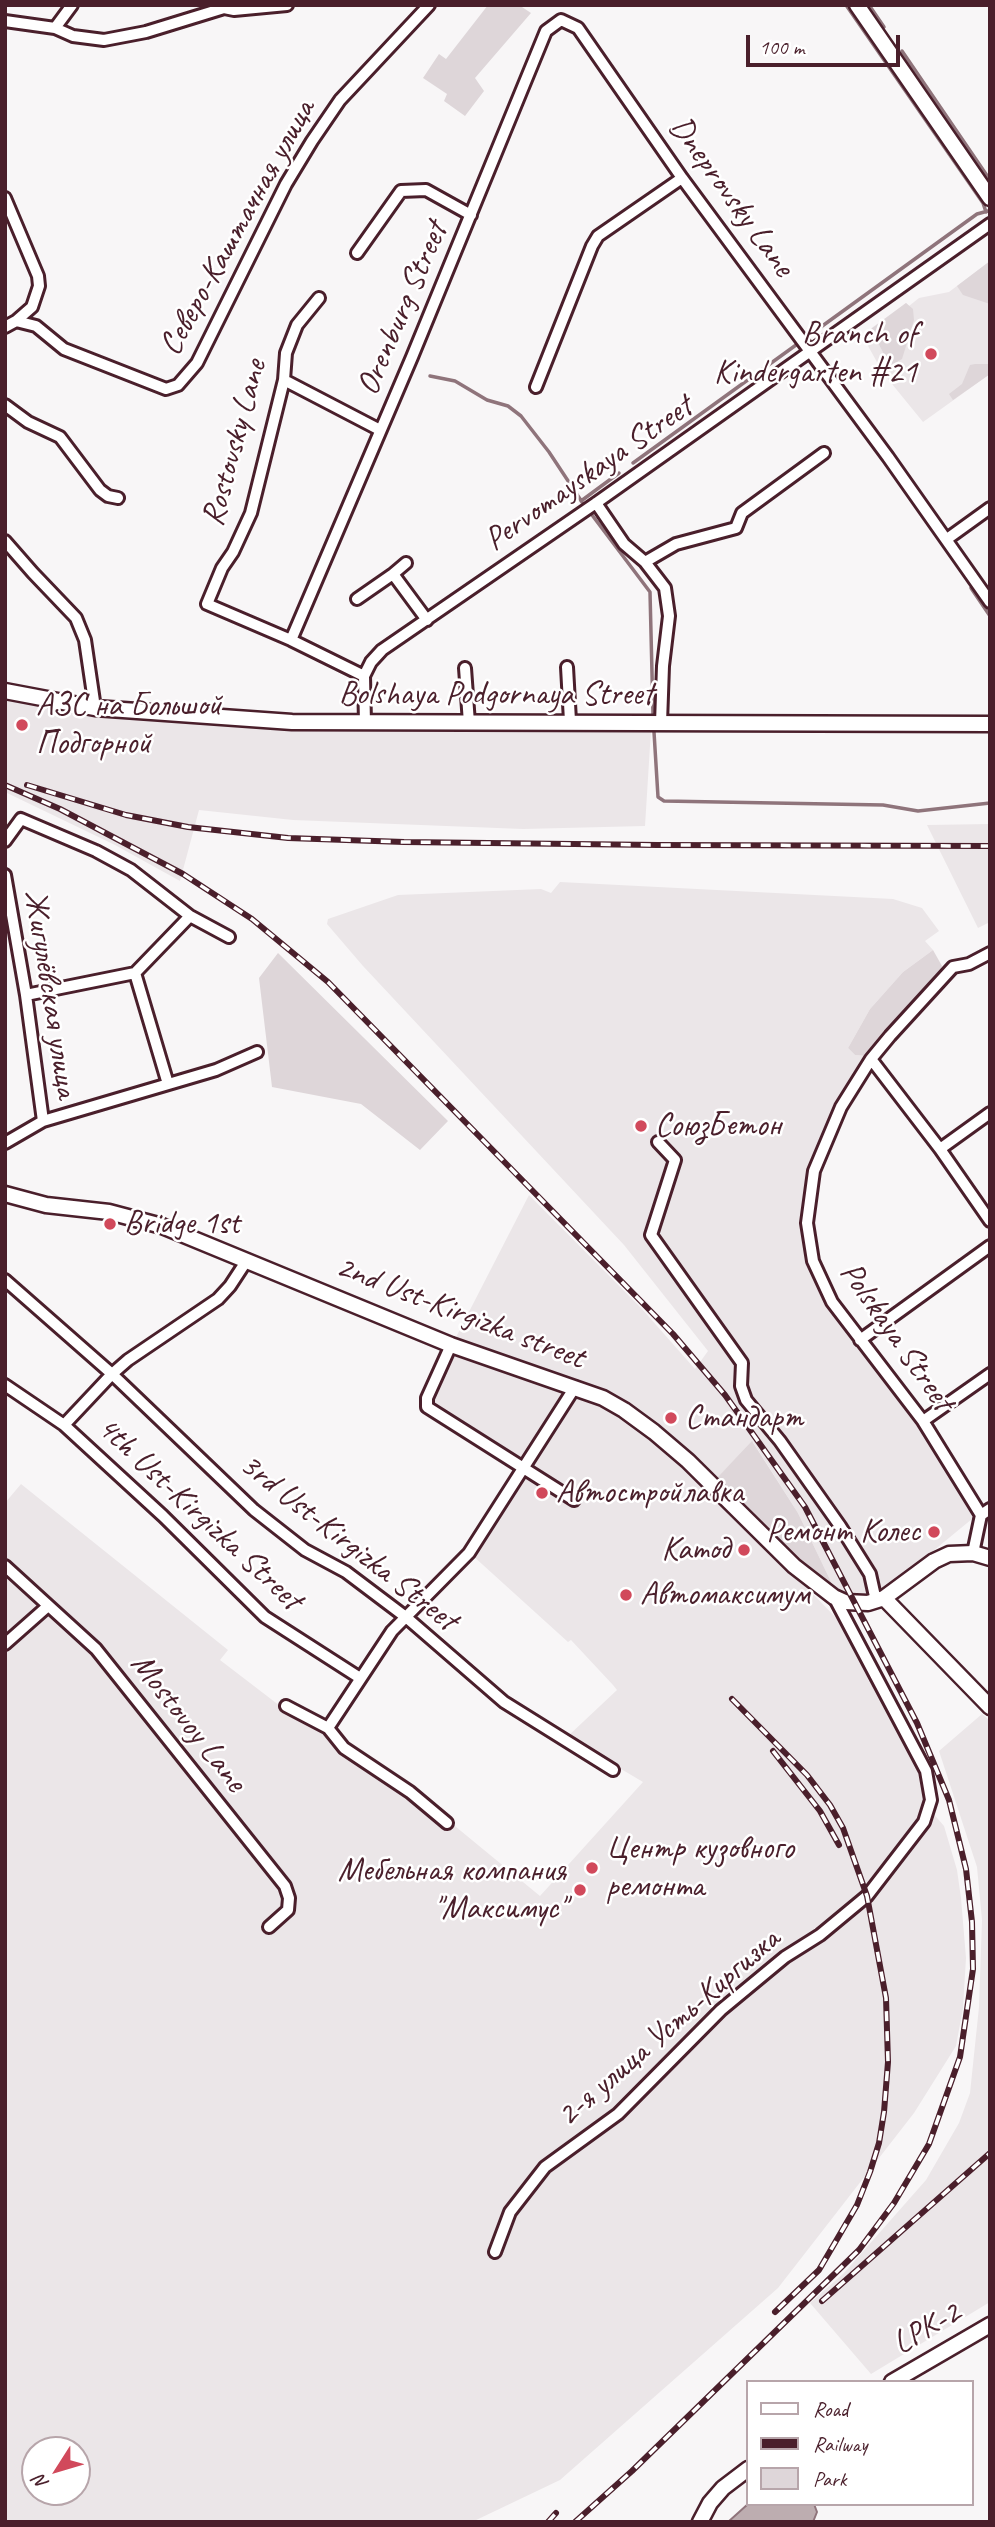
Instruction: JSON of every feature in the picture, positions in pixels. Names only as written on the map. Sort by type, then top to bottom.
[{"type":"main road","points":[[858,5],[990,198]]},
{"type":"main road","name":"Bolshaya Podgornaya Street","points":[[5,691],[95,708],[292,722],[990,724]]},
{"type":"main road","name":"2nd Ust-Kirgizka street","points":[[5,1194],[46,1205],[89,1209],[135,1218],[247,1260],[451,1345],[575,1387],[624,1410],[688,1461],[794,1566],[834,1597]]},
{"type":"main road","points":[[834,1597],[857,1603],[880,1600],[934,1561],[949,1555],[983,1556]]},
{"type":"main road","points":[[880,1600],[990,1707]]},
{"type":"main road","name":"LPK-2","points":[[895,2380],[990,2325]]},
{"type":"main road","points":[[701,2522],[710,2503],[723,2488],[746,2471]]},
{"type":"street","points":[[55,28],[72,5]]},
{"type":"street","points":[[5,20],[55,28],[73,36],[104,40],[146,32],[224,7],[234,10],[287,5]]},
{"type":"street","name":"Северо-Каштачная улица","points":[[16,321],[43,330],[64,349],[166,390],[178,385],[197,363],[286,184],[312,141],[341,100],[429,5]]},
{"type":"street","name":"Orenburg Street","points":[[290,640],[547,31],[561,20],[578,28]]},
{"type":"street","name":"Dneprovsky Lane","points":[[578,28],[682,178],[810,350],[990,602]]},
{"type":"street","points":[[536,387],[598,236],[682,178]]},
{"type":"street","points":[[357,253],[401,191],[426,190],[471,215]]},
{"type":"street","points":[[5,198],[38,276],[39,286],[32,307],[5,327]]},
{"type":"street","name":"Pervomayskaya Street","points":[[364,676],[371,662],[382,650],[596,503],[990,224]]},
{"type":"street","name":"Rostovsky Lane","points":[[290,640],[207,604],[222,568],[233,552],[251,513],[284,380],[286,353],[297,325],[319,298]]},
{"type":"street","points":[[284,380],[380,430]]},
{"type":"street","points":[[5,405],[28,422],[60,437],[100,489],[108,496],[118,498]]},
{"type":"street","points":[[645,562],[676,544],[736,528],[742,513],[824,453]]},
{"type":"street","points":[[596,503],[624,544],[645,562],[665,588],[669,616],[663,666],[661,723]]},
{"type":"street","points":[[947,539],[990,508]]},
{"type":"street","points":[[5,541],[76,618],[85,640],[95,708]]},
{"type":"street","points":[[357,598],[406,564]]},
{"type":"street","points":[[393,574],[426,620]]},
{"type":"street","points":[[290,640],[364,676],[365,723]]},
{"type":"street","points":[[567,667],[570,721]]},
{"type":"street","points":[[465,668],[469,723]]},
{"type":"street","points":[[5,841],[21,819],[96,851],[131,870],[190,916],[229,937]]},
{"type":"street","name":"Жигулёвская улица","points":[[5,875],[26,995],[43,1121]]},
{"type":"street","points":[[26,995],[135,973],[190,916]]},
{"type":"street","name":"Polskaya Street","points":[[986,1512],[923,1421],[832,1302],[813,1261],[807,1223],[814,1171],[841,1107],[871,1059],[953,967],[969,964],[990,953]]},
{"type":"street","points":[[135,973],[168,1084]]},
{"type":"street","points":[[5,1143],[43,1121],[216,1070],[257,1052]]},
{"type":"street","points":[[871,1059],[940,1149],[990,1221]]},
{"type":"street","points":[[940,1149],[990,1112]]},
{"type":"street","points":[[658,1142],[675,1160],[651,1235],[742,1363],[741,1386],[746,1400],[780,1441],[840,1526],[870,1574],[880,1600]]},
{"type":"street","points":[[860,1340],[990,1246]]},
{"type":"street","points":[[64,1425],[112,1374],[147,1345],[212,1304],[230,1286],[247,1260]]},
{"type":"street","name":"3rd Ust-Kirgizka Street","points":[[5,1280],[112,1374],[254,1510],[305,1550],[346,1572],[407,1618],[504,1702],[613,1770]]},
{"type":"street","points":[[451,1345],[427,1398],[427,1407],[574,1500]]},
{"type":"street","points":[[923,1421],[990,1374]]},
{"type":"street","name":"4th Ust-Kirgizka Street","points":[[5,1385],[64,1425],[163,1516],[210,1566],[265,1617],[360,1678]]},
{"type":"street","points":[[327,1728],[392,1631],[469,1553],[575,1387]]},
{"type":"street","points":[[983,1556],[986,1512]]},
{"type":"street","name":"Mostovoy Lane","points":[[5,1566],[96,1649],[285,1885],[289,1898],[288,1910],[269,1927]]},
{"type":"street","name":"2-я улица Усть-Киргизка","points":[[495,2252],[510,2211],[545,2166],[618,2114],[720,2010],[785,1957],[820,1936],[867,1896],[924,1822],[931,1800],[926,1771],[834,1597]]},
{"type":"street","points":[[5,1644],[48,1606]]},
{"type":"street","points":[[286,1706],[327,1728],[344,1748],[410,1792],[447,1823]]},
{"type":"shaded area","name":"Branch of Kindergarten #21","points":[[990,261],[990,374],[923,422],[883,373],[862,335],[906,303],[909,306],[919,298],[949,292]]},
{"type":"shaded area","points":[[5,696],[91,713],[199,723],[363,729],[651,730],[645,826],[523,829],[293,820],[199,810],[180,881],[115,845],[5,792]]},
{"type":"shaded area","points":[[990,824],[990,922],[978,928],[927,825]]},
{"type":"shaded area","points":[[560,882],[893,899],[922,908],[939,931],[925,941],[933,950],[903,972],[870,1009],[848,1048],[855,1055],[867,1056],[809,1169],[809,1264],[978,1514],[893,1584],[881,1590],[865,1596],[846,1595],[835,1590],[798,1513],[753,1442],[716,1479],[635,1411],[454,1341],[529,1195],[642,1309],[695,1369],[708,1351],[624,1245],[327,924],[328,919],[398,895],[541,889],[551,893]]},
{"type":"shaded area","points":[[451,1352],[567,1390],[523,1462],[430,1404]]},
{"type":"shaded area","points":[[578,1393],[629,1419],[698,1475],[842,1624],[922,1777],[925,1804],[944,1826],[957,1870],[966,1958],[963,2008],[956,2046],[914,2113],[778,2288],[560,2480],[472,2522],[5,2522],[5,1573],[91,1653],[282,1890],[290,1884],[99,1645],[5,1559],[5,1503],[21,1484],[228,1650],[220,1660],[284,1709],[326,1732],[450,1822],[540,1896],[643,1782],[567,1737],[617,1690],[571,1640],[568,1642],[472,1555]]},
{"type":"shaded area","points":[[982,1714],[990,1721],[990,2302],[871,2374],[810,2303],[844,2273],[926,2180],[959,2123],[970,2093],[979,2007],[982,1920],[977,1867],[939,1751]]},
{"type":"shaded area","points":[[746,2506],[815,2506],[817,2512],[813,2522],[728,2522]]},
{"type":"green space","points":[[488,5],[519,5],[531,13],[475,78],[484,91],[465,116],[444,101],[447,94],[423,78],[439,54],[446,59]]},
{"type":"green space","points":[[990,261],[990,304],[963,295],[957,286]]},
{"type":"green space","points":[[906,303],[913,309],[914,320],[902,359],[893,364],[888,362],[871,329]]},
{"type":"green space","points":[[990,364],[990,374],[953,400],[949,394],[962,384],[970,365]]},
{"type":"green space","points":[[933,950],[942,966],[938,976],[867,1056],[855,1055],[848,1048],[870,1009],[903,972]]},
{"type":"green space","points":[[278,953],[448,1121],[420,1150],[361,1104],[272,1087],[259,978]]},
{"type":"green space","points":[[752,1441],[798,1513],[835,1590],[800,1563],[716,1479]]},
{"type":"waterway","points":[[846,5],[983,203],[986,212]]},
{"type":"waterway","points":[[869,5],[884,27]]},
{"type":"waterway","points":[[902,51],[990,180]]},
{"type":"waterway","points":[[633,463],[977,214],[988,211]]},
{"type":"waterway","points":[[430,376],[455,381],[487,400],[508,406],[521,416],[582,502]]},
{"type":"waterway","points":[[581,501],[619,473]]},
{"type":"waterway","points":[[592,515],[650,592],[653,714]]},
{"type":"waterway","points":[[971,588],[990,616]]},
{"type":"waterway","points":[[654,732],[658,797],[664,801],[883,805],[918,811],[990,803]]},
{"type":"railway","points":[[5,785],[60,809],[183,874],[252,919],[328,982],[673,1334],[725,1395],[805,1507],[917,1723],[949,1800],[966,1869],[972,1922],[973,1969],[960,2057],[929,2144],[894,2203],[859,2250],[632,2471],[575,2522]]},
{"type":"railway","points":[[27,785],[126,815],[188,827],[288,838],[658,845],[990,846]]},
{"type":"railway","points":[[732,1699],[807,1775],[830,1805],[843,1828],[867,1896],[886,1998],[888,2062],[884,2112],[879,2143],[870,2172],[857,2205],[819,2270],[775,2312]]},
{"type":"railway","points":[[773,1751],[820,1811],[839,1845]]},
{"type":"railway","points":[[822,2301],[990,2153]]},
{"type":"railway","points":[[548,2522],[556,2513]]},
{"type":"place","name":"Branch of Kindergarten #21","points":[[931,354]]},
{"type":"place","name":"АЗС на Большой Подгорной","points":[[22,725]]},
{"type":"place","name":"СоюзБетон","points":[[641,1126]]},
{"type":"place","name":"Bridge 1st","points":[[110,1224]]},
{"type":"place","name":"Стандарт","points":[[671,1418]]},
{"type":"place","name":"Автостройлавка","points":[[542,1493]]},
{"type":"place","name":"Ремонт Колес","points":[[934,1532]]},
{"type":"place","name":"Катод","points":[[744,1550]]},
{"type":"place","name":"Автомаксимум","points":[[626,1595]]},
{"type":"place","name":"Центр кузовного ремонта","points":[[592,1868]]},
{"type":"place","name":"Мебельная компания \"Максимус\"","points":[[580,1890]]}]
